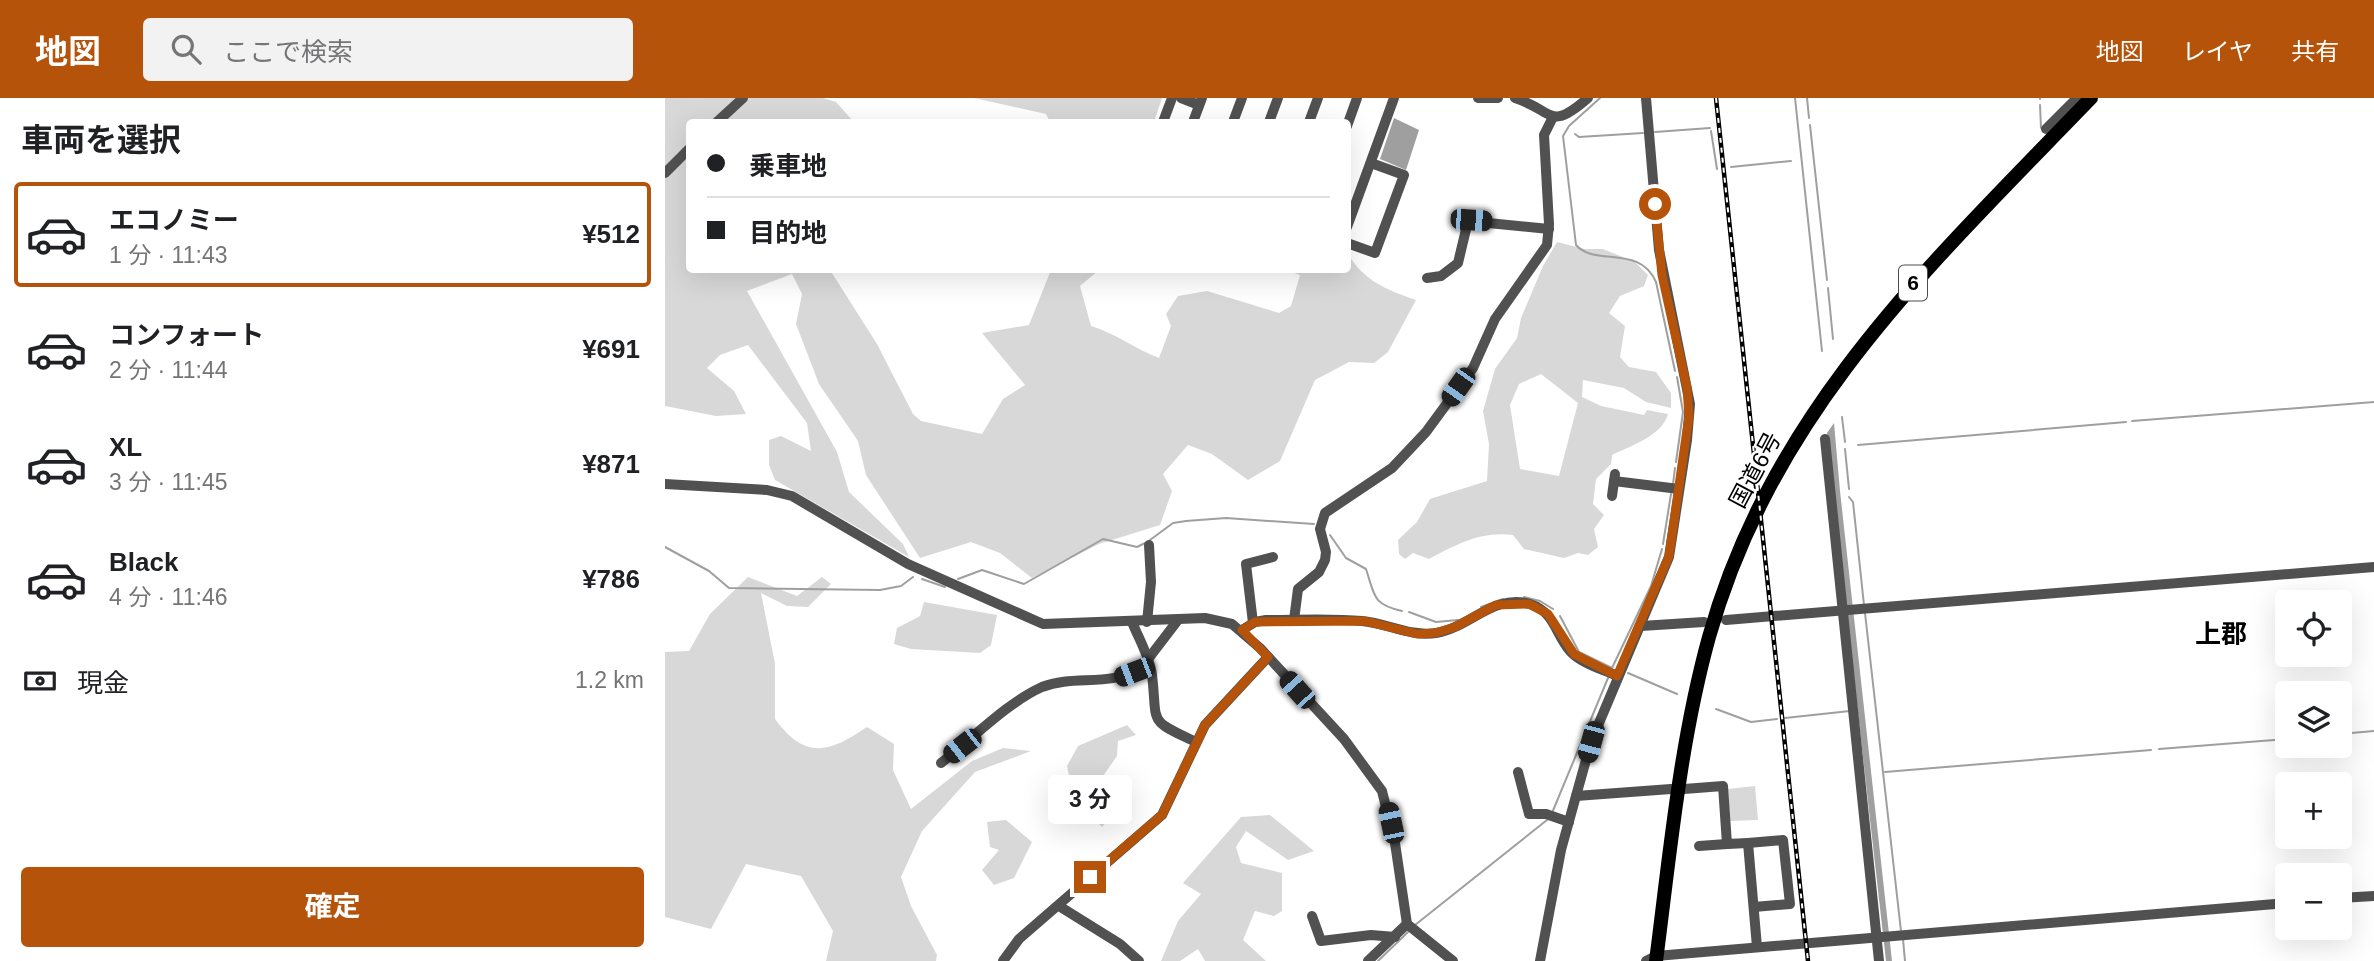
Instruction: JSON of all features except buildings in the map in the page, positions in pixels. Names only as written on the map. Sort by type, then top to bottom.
[{"type":"highway","name":"国道6号","points":[[1653,959],[1678,788],[1701,671],[1724,590],[1766,492],[1819,401],[1883,317],[2091,98]]},
{"type":"street","points":[[720,119],[743,98]]},
{"type":"street","points":[[1164,119],[1172,98]]},
{"type":"street","points":[[1181,98],[1201,101],[1194,119]]},
{"type":"street","points":[[1234,119],[1242,98]]},
{"type":"street","points":[[1270,119],[1278,98]]},
{"type":"street","points":[[1310,119],[1318,98]]},
{"type":"street","points":[[1350,119],[1357,98]]},
{"type":"street","points":[[1351,216],[1394,98]]},
{"type":"street","points":[[1478,98],[1498,98]]},
{"type":"street","points":[[1515,98],[1553,117],[1569,115],[1588,98]]},
{"type":"street","points":[[1540,961],[1569,822],[1591,742],[1669,556],[1690,404],[1659,250],[1646,98]]},
{"type":"street","points":[[2046,129],[2077,98]]},
{"type":"street","points":[[1294,620],[1298,589],[1319,572],[1325,560],[1326,552],[1320,529],[1325,513],[1392,468],[1426,432],[1472,368],[1495,319],[1541,256],[1548,242],[1549,229],[1544,135],[1553,117]]},
{"type":"street","points":[[665,173],[686,152]]},
{"type":"street","points":[[1351,244],[1375,253],[1404,175],[1371,163]]},
{"type":"street","points":[[1427,278],[1441,276],[1458,263],[1468,221],[1549,229]]},
{"type":"street","points":[[1825,439],[1848,609],[1879,961]]},
{"type":"street","points":[[1612,496],[1614,478],[1679,489]]},
{"type":"street","points":[[665,484],[767,490],[792,496],[908,564],[1044,624],[1216,618],[1242,630],[1344,739],[1383,791],[1395,843],[1407,924],[1453,961]]},
{"type":"street","points":[[1146,622],[1151,582],[1149,545]]},
{"type":"street","points":[[1253,623],[1246,564],[1272,557]]},
{"type":"street","points":[[1726,620],[2374,567]]},
{"type":"street","points":[[1242,630],[1253,623],[1294,620],[1365,621],[1417,634],[1435,633],[1455,627],[1496,605],[1529,604],[1548,614],[1574,654],[1617,676]]},
{"type":"street","points":[[941,763],[1025,696],[1043,687],[1063,682],[1109,680],[1134,672],[1147,660],[1178,620]]},
{"type":"street","points":[[1132,622],[1152,674],[1152,705],[1155,716],[1165,728],[1196,742]]},
{"type":"street","points":[[1641,626],[1704,622]]},
{"type":"street","points":[[1003,961],[1019,939],[1162,815],[1205,725],[1232,692],[1268,657]]},
{"type":"street","points":[[1518,772],[1529,814],[1546,814],[1569,822]]},
{"type":"street","points":[[1684,789],[1724,786],[1727,844]]},
{"type":"street","points":[[1576,796],[1671,789]]},
{"type":"street","points":[[1699,846],[1783,840],[1790,904],[1753,907]]},
{"type":"street","points":[[1748,843],[1757,947]]},
{"type":"street","points":[[2352,897],[2374,895]]},
{"type":"street","points":[[1653,959],[1757,947],[2275,904]]},
{"type":"street","points":[[1059,906],[1120,944],[1139,961]]},
{"type":"street","points":[[1312,916],[1321,941],[1371,935],[1395,937]]},
{"type":"street","points":[[1368,961],[1407,924]]},
{"type":"shaded area","points":[[665,98],[823,98],[836,102],[851,119],[686,119],[686,273],[832,273],[877,344],[913,414],[921,421],[982,434],[1003,399],[1025,385],[982,333],[1029,325],[1050,273],[1095,273],[1080,286],[1091,326],[1159,358],[1171,326],[1166,314],[1178,296],[1207,291],[1279,313],[1291,306],[1300,275],[1294,273],[1351,273],[1351,258],[1369,278],[1416,300],[1388,352],[1374,363],[1349,362],[1315,380],[1280,461],[1248,480],[1212,454],[1188,445],[1163,474],[1172,491],[1160,525],[1099,544],[1032,578],[1000,553],[971,542],[920,558],[866,475],[858,441],[819,384],[796,324],[802,294],[792,274],[747,291],[837,452],[849,492],[903,544],[909,557],[775,480],[769,465],[769,440],[781,436],[811,451],[807,423],[748,345],[720,355],[707,368],[734,391],[746,414],[716,416],[665,406]]},
{"type":"shaded area","points":[[974,98],[1162,98],[1155,119],[1048,119],[1046,114]]},
{"type":"shaded area","points":[[1394,118],[1419,130],[1406,170],[1380,159]]},
{"type":"shaded area","points":[[1557,242],[1585,249],[1603,249],[1635,262],[1648,275],[1644,286],[1620,296],[1609,313],[1625,326],[1620,357],[1629,367],[1656,372],[1671,393],[1671,408],[1646,402],[1624,388],[1583,380],[1582,397],[1601,406],[1644,415],[1647,410],[1668,414],[1665,422],[1644,439],[1612,455],[1611,464],[1596,479],[1593,504],[1604,515],[1594,529],[1598,547],[1588,555],[1578,553],[1564,558],[1524,549],[1513,535],[1501,534],[1469,540],[1429,559],[1413,553],[1405,559],[1399,554],[1398,540],[1417,522],[1430,499],[1487,481],[1489,444],[1483,411],[1495,369],[1517,338],[1521,318],[1543,266]],"holes":[[[1541,374],[1578,403],[1559,476],[1520,469],[1510,405],[1519,384]]]},
{"type":"shaded area","points":[[1834,423],[1892,961],[1886,961],[1833,491],[1827,433]]},
{"type":"shaded area","points":[[748,577],[797,596],[822,577],[831,584],[808,607],[787,606],[761,593],[775,664],[775,719],[797,741],[807,746],[829,747],[867,727],[894,744],[893,770],[911,809],[972,761],[1003,748],[1031,751],[975,772],[922,831],[901,877],[911,906],[937,955],[936,961],[826,961],[833,931],[801,876],[746,864],[711,929],[665,917],[665,652],[689,651],[710,614]]},
{"type":"shaded area","points":[[924,602],[997,615],[991,645],[980,653],[911,649],[894,644],[897,628],[920,616]]},
{"type":"shaded area","points":[[1127,725],[1136,735],[1118,741],[1117,756],[1101,779],[1102,795],[1114,813],[1102,827],[1073,796],[1067,766],[1078,746]]},
{"type":"shaded area","points":[[1755,786],[1758,820],[1730,821],[1728,789]]},
{"type":"shaded area","points":[[1270,815],[1314,851],[1288,860],[1246,831],[1236,847],[1241,863],[1282,873],[1282,911],[1274,916],[1255,911],[1243,940],[1266,961],[1205,961],[1198,949],[1180,961],[1161,961],[1178,921],[1201,894],[1183,883],[1241,817]]},
{"type":"shaded area","points":[[1006,820],[1032,842],[1014,878],[994,885],[982,870],[999,850],[990,847],[987,822]]},
{"type":"waterway","points":[[1600,98],[1569,126],[1563,136],[1576,245],[1594,255],[1629,259],[1649,270],[1656,282],[1675,371]]},
{"type":"waterway","points":[[1795,98],[1822,351]]},
{"type":"waterway","points":[[1807,98],[1809,118]]},
{"type":"waterway","points":[[2040,105],[2041,128]]},
{"type":"waterway","points":[[1810,125],[1827,280]]},
{"type":"waterway","points":[[1655,132],[1710,128]]},
{"type":"waterway","points":[[1711,131],[1717,169]]},
{"type":"waterway","points":[[1575,134],[1579,137],[1643,133]]},
{"type":"waterway","points":[[1731,167],[1791,161]]},
{"type":"waterway","points":[[1828,288],[1833,339]]},
{"type":"waterway","points":[[1676,462],[1683,412],[1677,377]]},
{"type":"waterway","points":[[2132,421],[2374,402]]},
{"type":"waterway","points":[[1842,417],[1845,442]]},
{"type":"waterway","points":[[1858,445],[2126,422]]},
{"type":"waterway","points":[[1845,449],[1849,489]]},
{"type":"waterway","points":[[1673,484],[1675,468]]},
{"type":"waterway","points":[[1663,544],[1671,494]]},
{"type":"waterway","points":[[1849,497],[1853,502],[1864,605]]},
{"type":"waterway","points":[[1150,540],[1173,523],[1186,521],[1226,518],[1314,524]]},
{"type":"waterway","points":[[1330,535],[1346,558],[1366,569],[1376,598],[1385,605],[1402,611]]},
{"type":"waterway","points":[[958,579],[982,570],[1024,584],[1103,539],[1137,547],[1145,543]]},
{"type":"waterway","points":[[665,547],[709,571],[729,588],[880,590],[901,586],[913,577]]},
{"type":"waterway","points":[[1560,616],[1579,652],[1612,668],[1651,586],[1662,549]]},
{"type":"waterway","points":[[922,579],[945,587]]},
{"type":"waterway","points":[[1524,597],[1540,601],[1553,609]]},
{"type":"waterway","points":[[1481,607],[1503,599]]},
{"type":"waterway","points":[[1409,612],[1436,622],[1458,620]]},
{"type":"waterway","points":[[1865,613],[1901,931]]},
{"type":"waterway","points":[[1628,673],[1677,694]]},
{"type":"waterway","points":[[1552,813],[1608,678]]},
{"type":"waterway","points":[[1716,709],[1751,722],[1777,719]]},
{"type":"waterway","points":[[1785,718],[1850,711]]},
{"type":"waterway","points":[[2352,733],[2374,731]]},
{"type":"waterway","points":[[2159,749],[2275,740]]},
{"type":"waterway","points":[[1885,772],[2151,750]]},
{"type":"waterway","points":[[1415,925],[1547,820]]},
{"type":"waterway","points":[[1378,961],[1408,932]]},
{"type":"waterway","points":[[1903,939],[1905,961]]},
{"type":"railway","points":[[1716,98],[1808,961]]},
{"type":"district","name":"上郡","points":[[2221,634]]},
{"type":"route","points":[[1090,877],[1162,815],[1205,725],[1232,692],[1268,657],[1242,630],[1255,622],[1349,620],[1365,621],[1417,634],[1435,633],[1455,627],[1488,608],[1516,602],[1529,604],[1548,614],[1568,649],[1580,659],[1617,676],[1655,594],[1669,556],[1690,404],[1662,275],[1655,204]]}]
